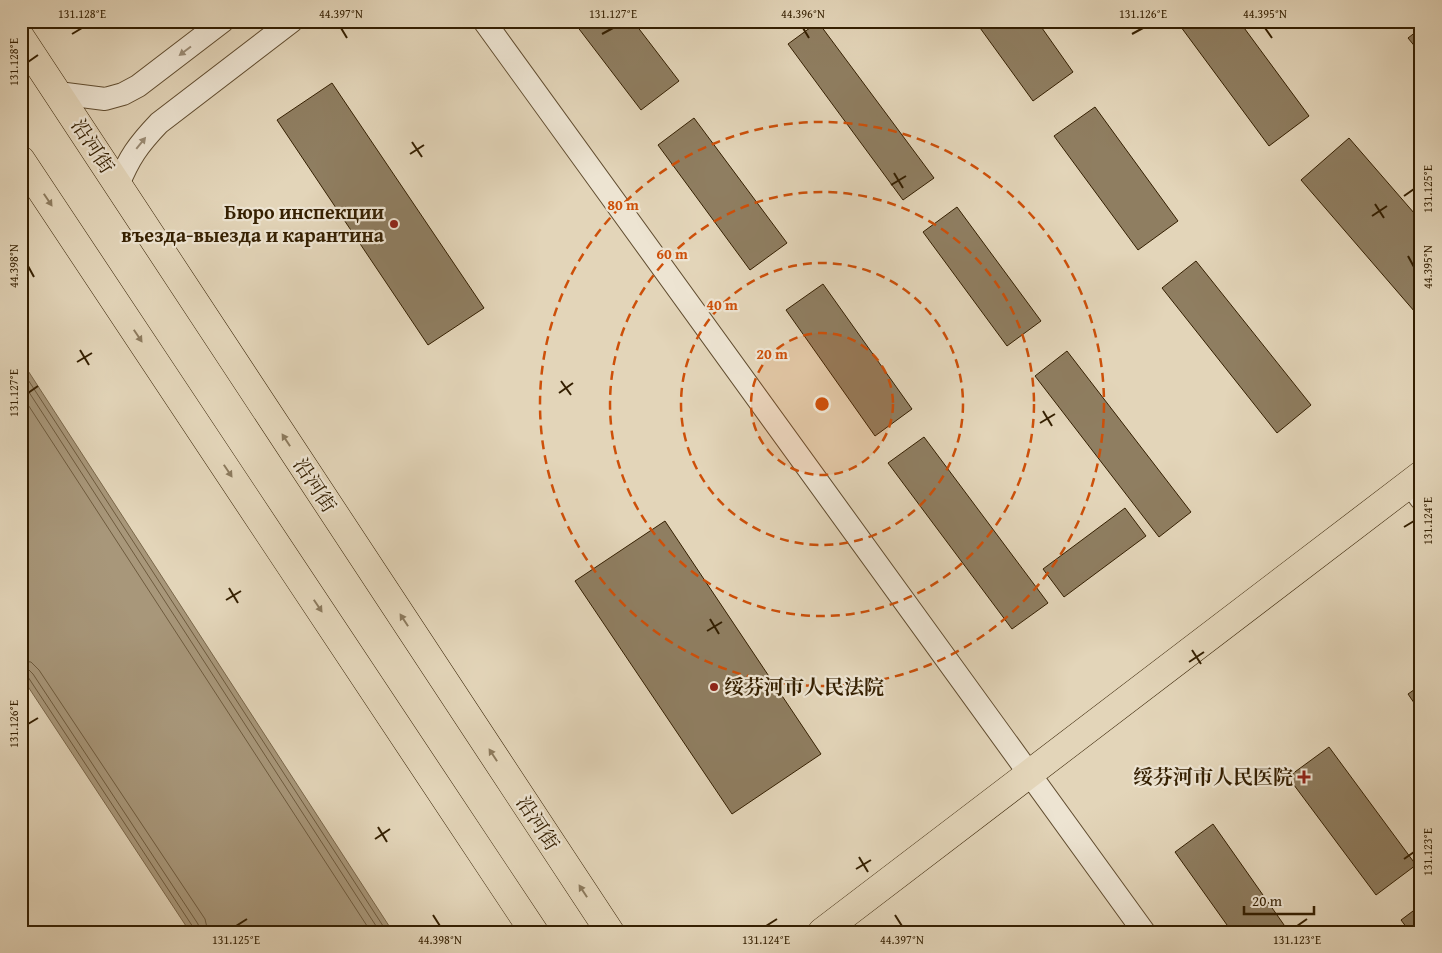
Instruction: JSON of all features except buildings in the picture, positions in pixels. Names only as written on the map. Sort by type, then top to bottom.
[{"type":"main road","name":"沿河街","points":[[21,38],[610,932]]},
{"type":"main road","points":[[21,160],[534,932]]},
{"type":"main road","points":[[822,932],[1029,774],[1417,486]]},
{"type":"street","points":[[58,94],[105,99],[122,94],[138,86],[223,21]]},
{"type":"street","points":[[118,185],[127,162],[140,143],[159,124],[292,21]]},
{"type":"street","points":[[484,21],[1144,932]]},
{"type":"water","points":[[21,360],[393,932],[190,932],[21,676]]},
{"type":"place","name":"Бюро инспекции въезда-выезда и карантина","points":[[394,224]]},
{"type":"place","name":"绥芬河市人民法院","points":[[714,687]]},
{"type":"place","name":"绥芬河市人民医院","points":[[1304,777]]}]
